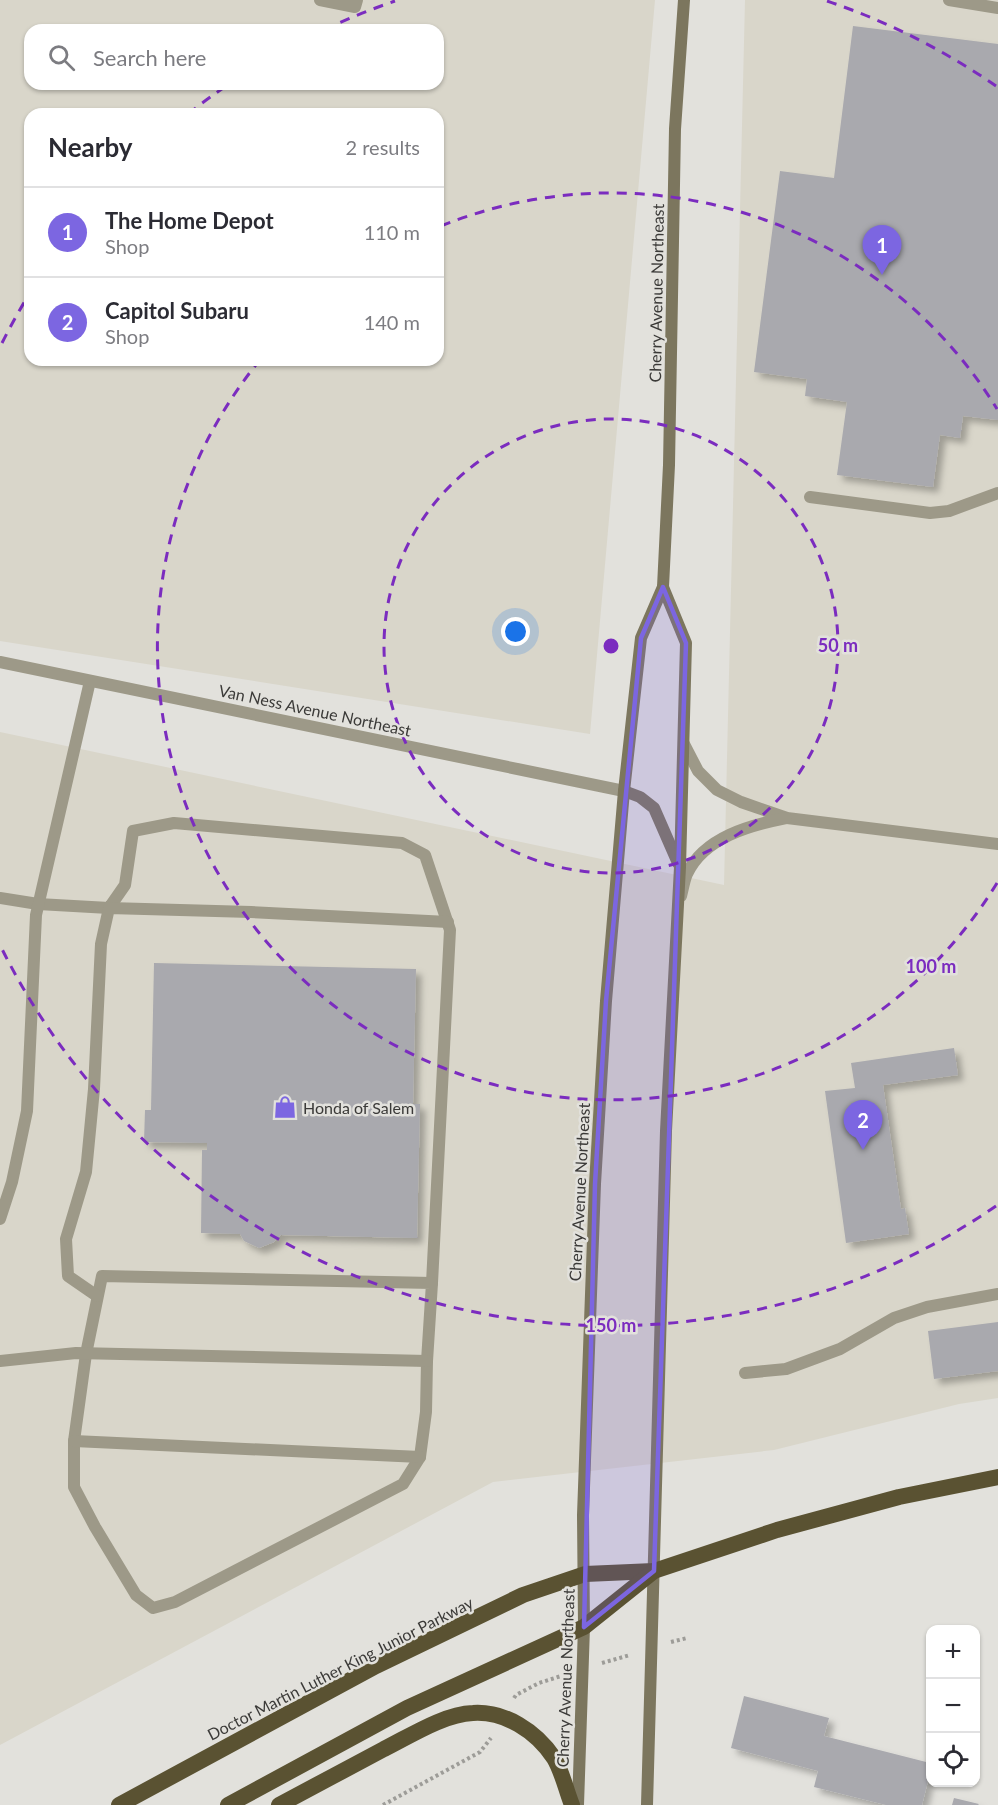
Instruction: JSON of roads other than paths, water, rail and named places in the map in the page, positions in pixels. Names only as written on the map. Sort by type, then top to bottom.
[{"type":"highway","name":"Doctor Martin Luther King Junior Parkway","points":[[119,1805],[376,1666],[523,1595],[585,1574],[654,1571],[788,1527],[899,1497],[998,1477]]},
{"type":"highway","name":"Doctor Martin Luther King Junior Parkway","points":[[228,1805],[407,1708],[584,1628],[654,1571]]},
{"type":"highway","points":[[279,1805],[422,1729],[471,1713],[504,1716],[530,1732],[554,1758],[572,1805]]},
{"type":"main road","name":"Cherry Avenue Northeast","points":[[578,1805],[594,1184],[606,1001],[624,791],[641,638],[663,587],[669,465],[675,129],[684,0]]},
{"type":"main road","name":"Cherry Avenue Northeast","points":[[647,1805],[666,1131],[680,867],[686,643],[663,587]]},
{"type":"main road","points":[[624,791],[640,797],[654,808],[680,867]]},
{"type":"street","points":[[320,0],[355,7],[357,0]]},
{"type":"street","points":[[949,0],[998,8]]},
{"type":"street","points":[[810,497],[930,513],[949,511],[998,493]]},
{"type":"street","name":"Van Ness Avenue Northeast","points":[[0,662],[624,791]]},
{"type":"street","points":[[0,1219],[12,1182],[27,1111],[36,915],[90,681]]},
{"type":"street","points":[[684,744],[698,771],[717,790],[741,802],[787,818],[998,844]]},
{"type":"street","points":[[678,906],[688,872],[704,852],[718,841],[751,825],[787,818]]},
{"type":"street","points":[[97,1296],[68,1276],[66,1239],[86,1172],[94,1089],[101,944],[109,908],[125,885],[133,831],[174,823],[402,843],[425,855],[450,930],[426,1412],[420,1457],[403,1484],[175,1602],[153,1608],[136,1595],[74,1487],[74,1441],[86,1354],[102,1276],[432,1283]]},
{"type":"street","points":[[0,898],[38,904],[109,908],[251,912],[448,922]]},
{"type":"street","points":[[745,1373],[786,1369],[840,1348],[894,1318],[927,1306],[998,1294]]},
{"type":"street","points":[[0,1361],[86,1354],[427,1361]]},
{"type":"street","points":[[74,1441],[420,1457]]},
{"type":"place","name":"The Home Depot","points":[[882,275]]},
{"type":"place","name":"Honda of Salem","points":[[285,1107]]},
{"type":"place","name":"Capitol Subaru","points":[[863,1150]]}]
